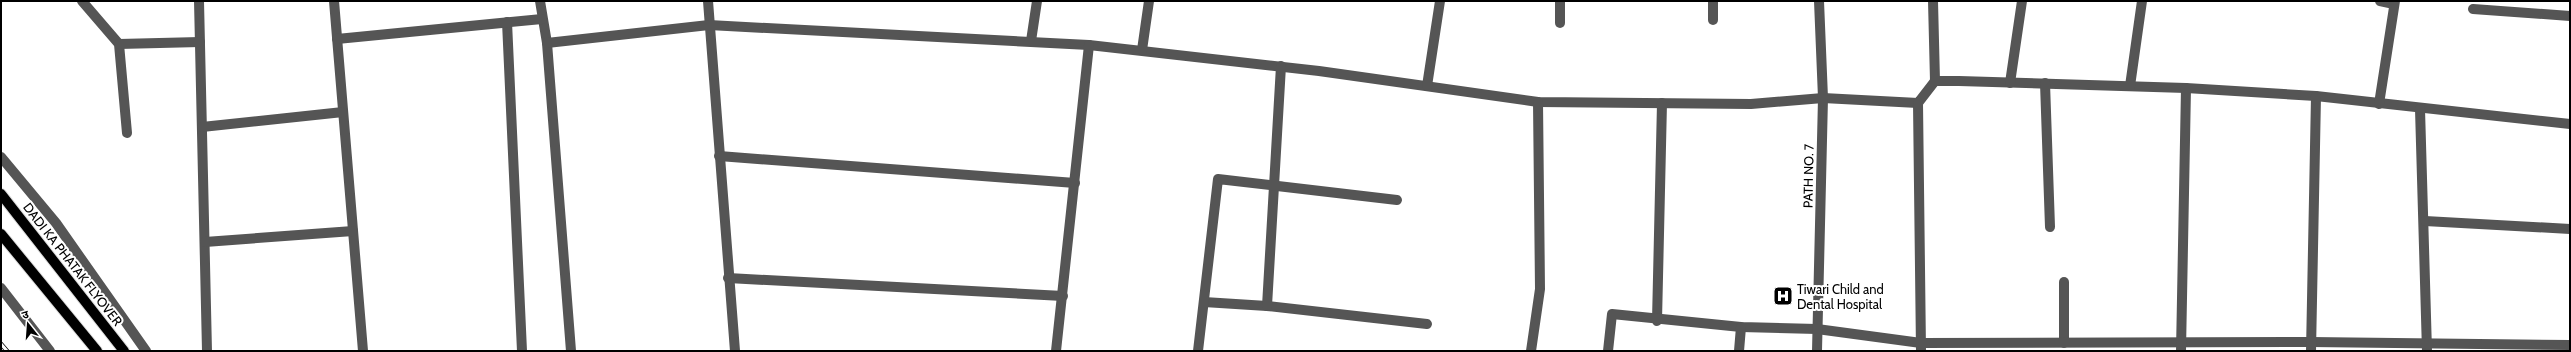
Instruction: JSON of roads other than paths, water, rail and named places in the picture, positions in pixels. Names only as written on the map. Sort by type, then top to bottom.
[{"type":"main road","name":"DADI KA PHATAK FLYOVER","points":[[1,194],[124,351]]},
{"type":"main road","points":[[1,234],[97,351]]},
{"type":"street","points":[[82,1],[119,44],[127,133]]},
{"type":"street","points":[[199,1],[207,351]]},
{"type":"street","points":[[334,1],[363,351]]},
{"type":"street","points":[[540,1],[547,43],[571,351]]},
{"type":"street","points":[[708,1],[718,156],[735,351]]},
{"type":"street","points":[[1032,41],[1037,1]]},
{"type":"street","points":[[1142,50],[1149,1]]},
{"type":"street","points":[[1427,86],[1440,1]]},
{"type":"street","points":[[1560,1],[1560,23]]},
{"type":"street","points":[[1713,1],[1713,20]]},
{"type":"street","name":"PATH NO. 7","points":[[1817,351],[1823,98],[1819,1]]},
{"type":"street","points":[[1921,347],[1918,103],[1935,81],[1933,1]]},
{"type":"street","points":[[2010,83],[2022,1]]},
{"type":"street","points":[[2130,86],[2142,1]]},
{"type":"street","points":[[2379,104],[2394,3],[2380,1]]},
{"type":"street","points":[[2473,9],[2570,16]]},
{"type":"street","points":[[337,38],[542,19]]},
{"type":"street","points":[[506,22],[522,351]]},
{"type":"street","points":[[547,43],[709,25],[1089,44],[1281,66],[1538,102],[1751,104],[1823,98],[1918,103]]},
{"type":"street","points":[[119,44],[200,42]]},
{"type":"street","points":[[1056,351],[1089,44]]},
{"type":"street","points":[[1267,306],[1281,66]]},
{"type":"street","points":[[1935,81],[2186,88],[2316,96],[2420,109],[2570,124]]},
{"type":"street","points":[[2045,84],[2050,227]]},
{"type":"street","points":[[2181,347],[2186,88]]},
{"type":"street","points":[[2311,347],[2316,96]]},
{"type":"street","points":[[1531,351],[1540,289],[1538,102]]},
{"type":"street","points":[[1657,321],[1662,103]]},
{"type":"street","points":[[2420,109],[2425,221],[2427,348]]},
{"type":"street","points":[[202,127],[343,112]]},
{"type":"street","points":[[718,156],[1075,183]]},
{"type":"street","points":[[1,157],[56,223],[146,351]]},
{"type":"street","points":[[1198,351],[1218,179],[1397,200]]},
{"type":"street","points":[[2425,221],[2570,229]]},
{"type":"street","points":[[205,242],[353,231]]},
{"type":"street","points":[[728,278],[1063,296]]},
{"type":"street","points":[[2064,282],[2064,343]]},
{"type":"street","points":[[1,288],[50,351]]},
{"type":"street","points":[[1204,302],[1267,306],[1427,324]]},
{"type":"street","points":[[1608,351],[1612,314],[1657,321],[1741,327],[1817,329],[1921,347],[2048,347],[2064,343],[2181,347],[2427,348],[2522,348],[2570,345]]},
{"type":"street","points":[[1739,351],[1741,327]]},
{"type":"railway","points":[[1,344],[7,351]]},
{"type":"place","name":"Tiwari Child and Dental Hospital","points":[[1783,296]]}]
